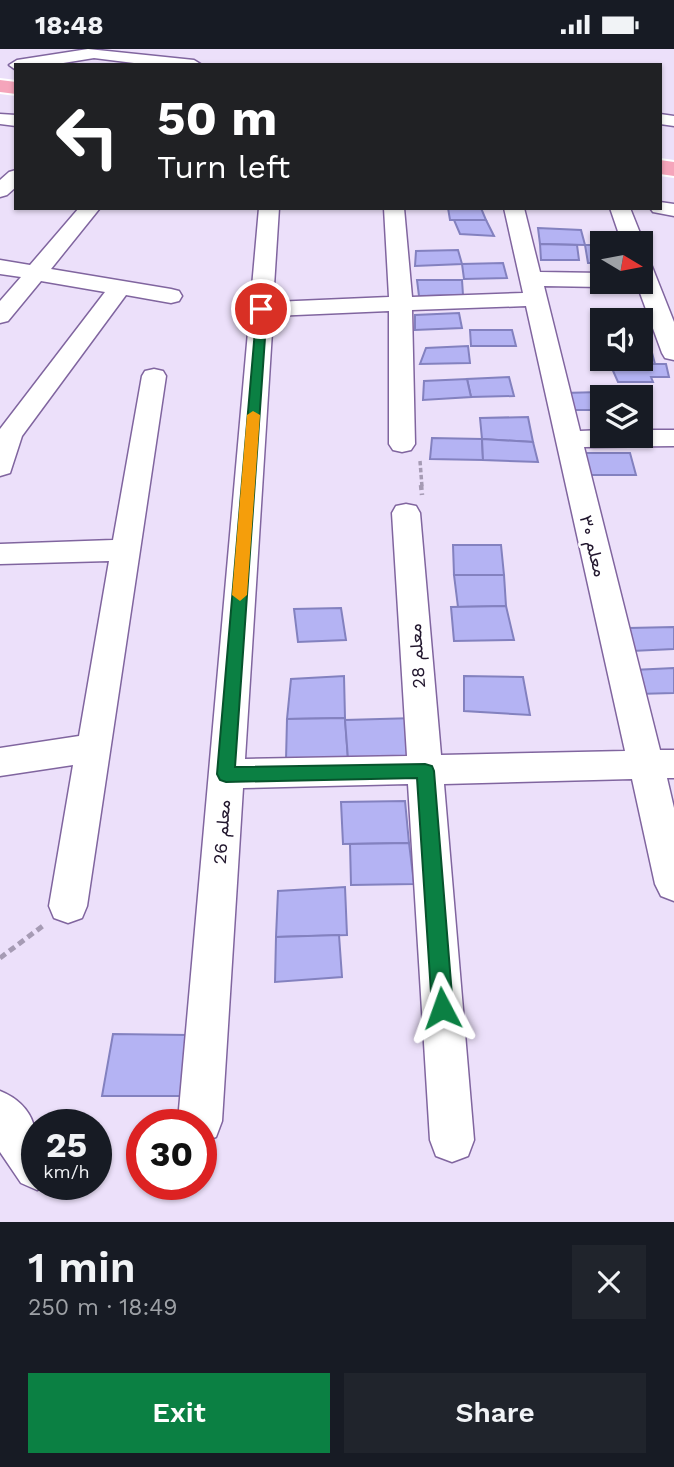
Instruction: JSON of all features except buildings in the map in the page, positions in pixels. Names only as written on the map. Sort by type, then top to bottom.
[{"type":"street","points":[[30,63],[94,53],[177,63]]},
{"type":"street","points":[[0,191],[14,178]]},
{"type":"street","points":[[0,316],[88,210]]},
{"type":"street","name":"معلم 26","points":[[201,1109],[269,210]]},
{"type":"street","points":[[394,210],[400,305],[402,444]]},
{"type":"street","name":"معلم ۳۰","points":[[514,210],[569,439],[660,765],[674,884]]},
{"type":"street","points":[[621,210],[629,231]]},
{"type":"street","points":[[0,267],[171,296]]},
{"type":"street","points":[[261,309],[400,305],[590,282]]},
{"type":"street","points":[[0,467],[9,435],[120,287]]},
{"type":"street","points":[[653,291],[674,353]]},
{"type":"street","points":[[68,906],[154,376]]},
{"type":"street","points":[[569,439],[674,437]]},
{"type":"street","name":"معلم 28","points":[[406,513],[452,1140]]},
{"type":"street","points":[[0,554],[125,550]]},
{"type":"street","points":[[0,762],[92,748]]},
{"type":"street","points":[[226,774],[660,765]]},
{"type":"street","points":[[0,1114],[21,1144]]},
{"type":"path","points":[[402,444],[419,443],[423,513],[406,513]]},
{"type":"path","points":[[0,958],[68,906]]},
{"type":"slow traffic","points":[[240,595],[253,415]]},
{"type":"route","points":[[261,309],[226,774],[425,771],[442,1008]]}]
